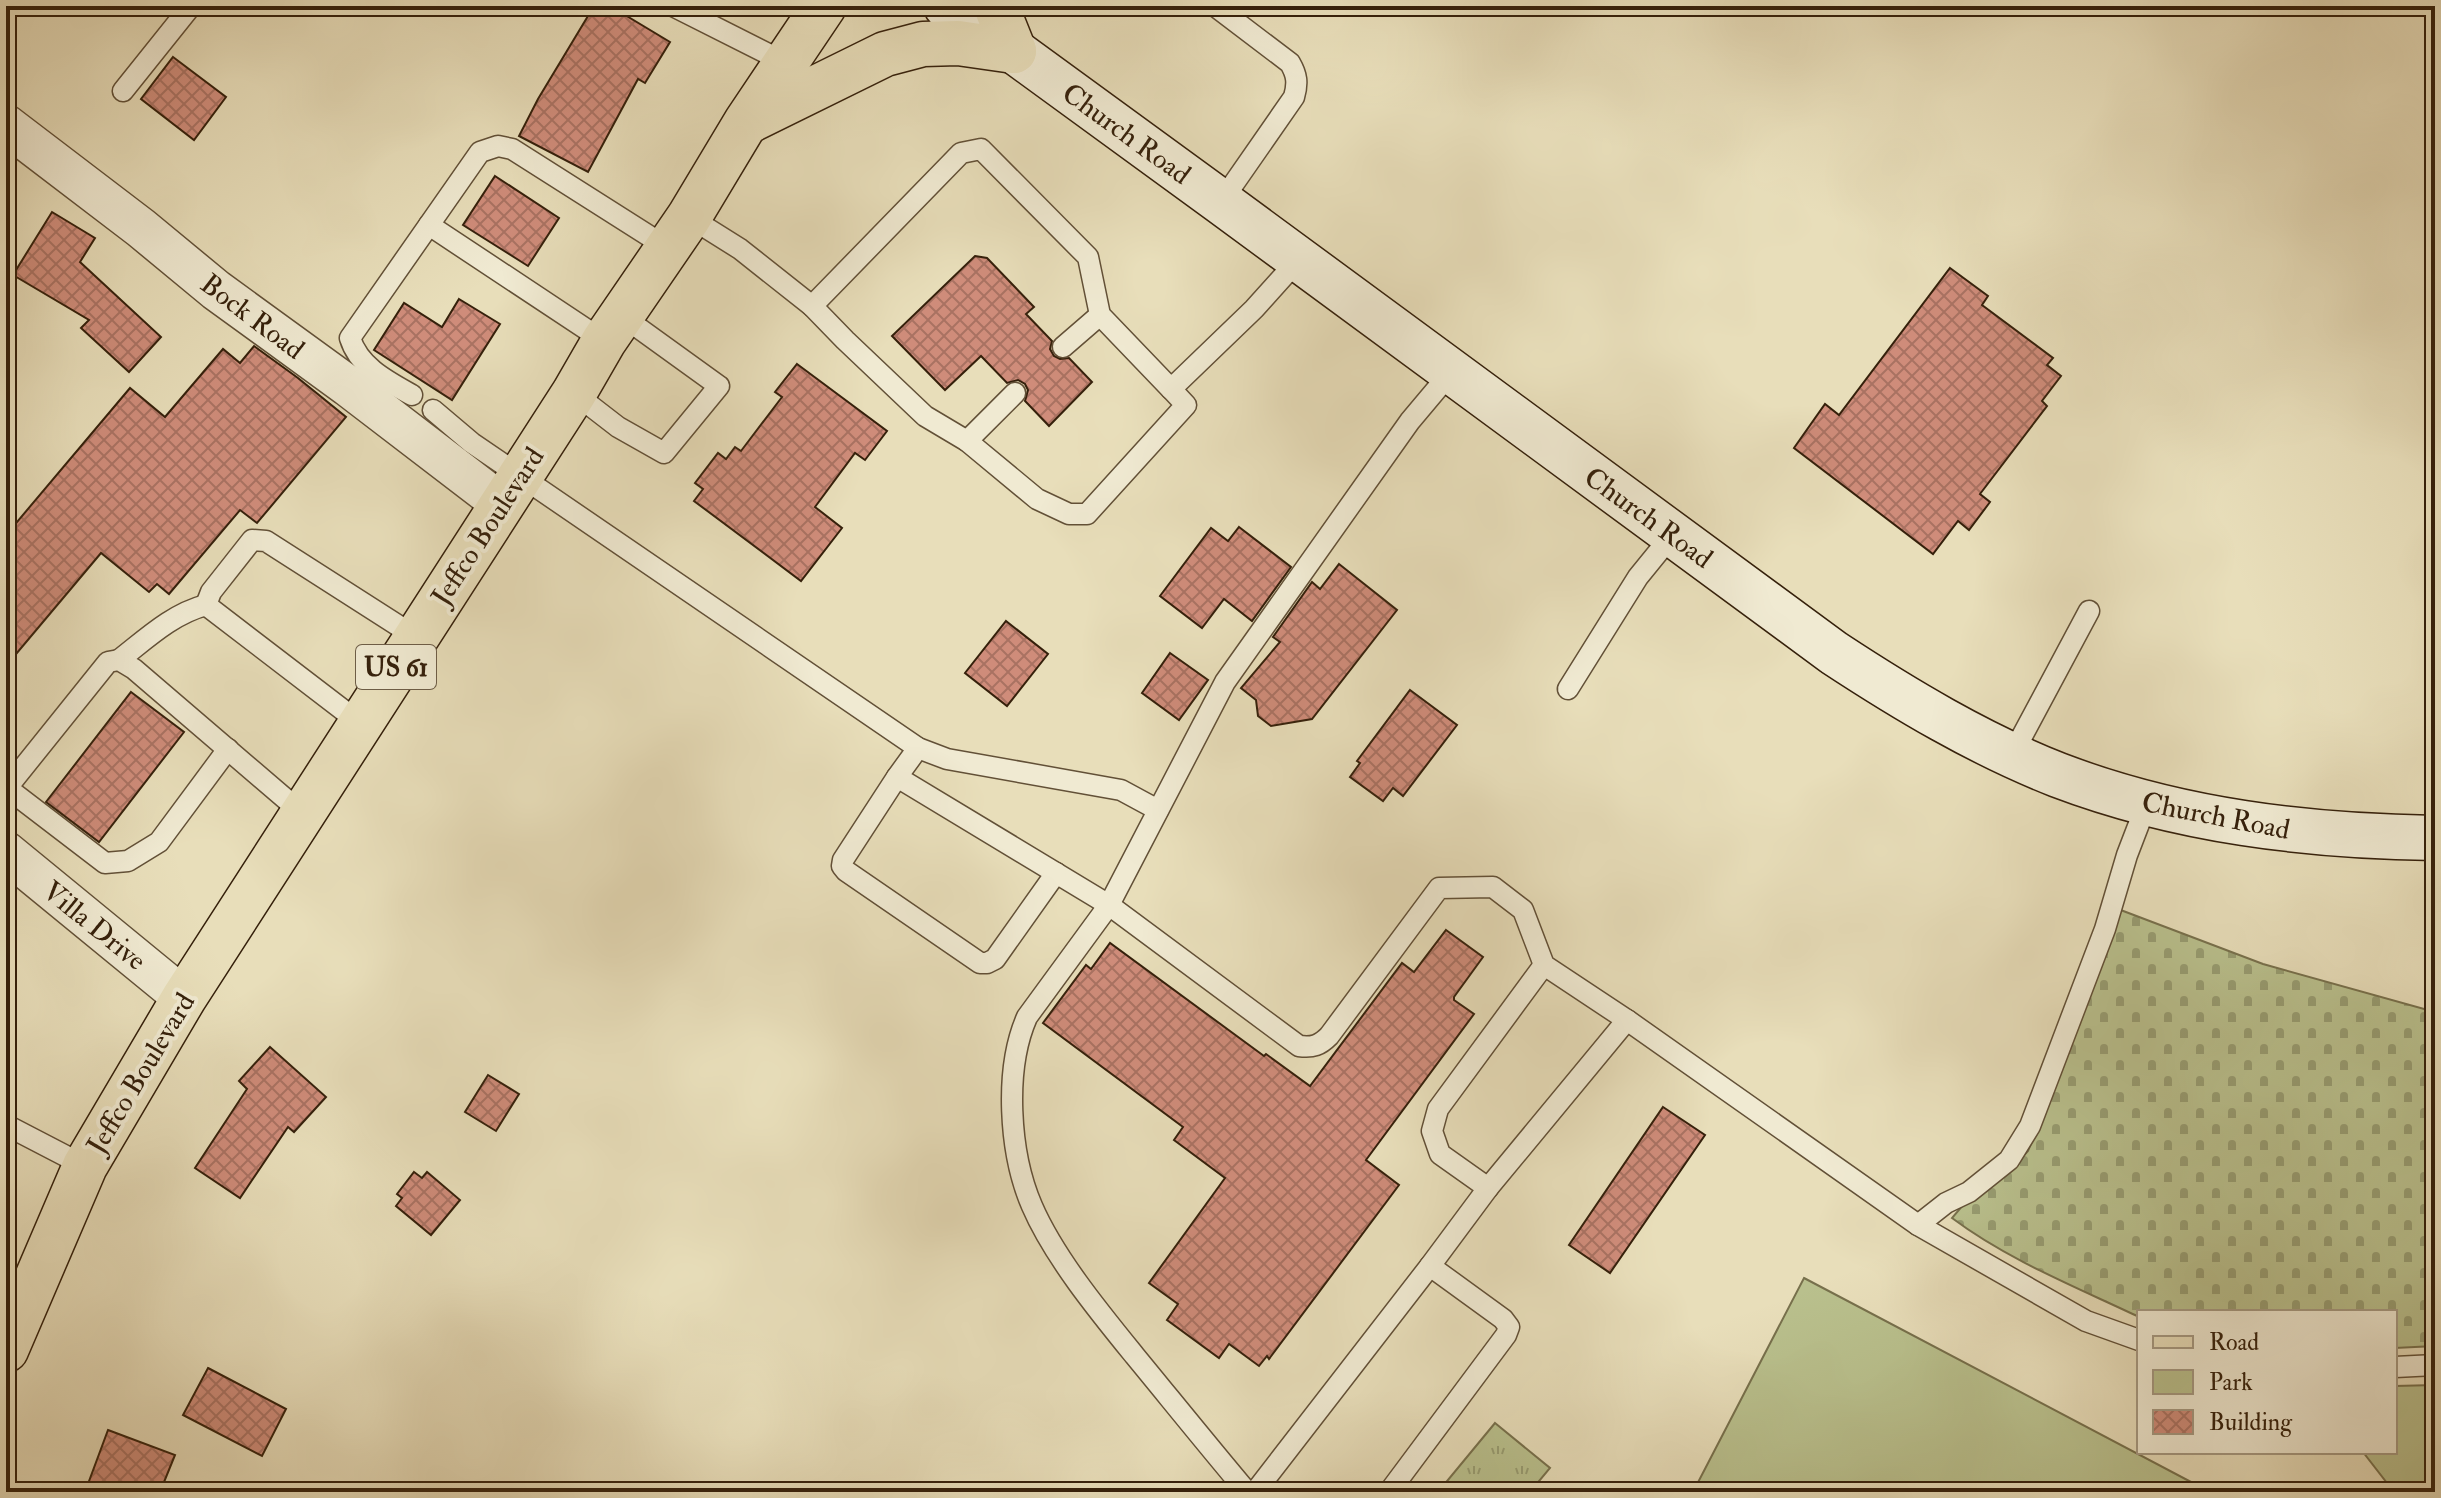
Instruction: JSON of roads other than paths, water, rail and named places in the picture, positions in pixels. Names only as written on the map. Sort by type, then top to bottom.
[{"type":"main road","name":"Jeffco Boulevard","points":[[6,1350],[85,1166],[184,998],[613,328],[824,6]]},
{"type":"main road","name":"Church Road","points":[[946,6],[1014,51],[1834,653],[1944,720],[2012,755],[2097,789],[2202,817],[2351,836],[2435,838]]},
{"type":"main road","points":[[746,122],[885,54],[923,44],[958,43],[1014,51],[996,6]]},
{"type":"street","name":"Bock Road","points":[[6,125],[141,228],[216,290],[348,386],[511,490]]},
{"type":"street","name":"Villa Drive","points":[[6,852],[184,998]]},
{"type":"lane","points":[[123,91],[191,6]]},
{"type":"lane","points":[[673,6],[786,63]]},
{"type":"lane","points":[[1215,6],[1290,63],[1296,74],[1297,86],[1294,97],[1221,202]]},
{"type":"lane","points":[[412,395],[373,372],[355,350],[350,338],[480,152],[498,146],[512,149],[678,232],[740,249],[812,306],[925,416],[967,441],[1037,499],[1069,514],[1087,514],[1186,405],[1100,315],[1088,257],[981,149],[961,153],[812,306]]},
{"type":"lane","points":[[429,225],[719,386],[664,453],[618,427],[574,393]]},
{"type":"lane","points":[[1171,389],[1254,309],[1298,260]]},
{"type":"lane","points":[[1063,347],[1100,315]]},
{"type":"lane","points":[[1247,1492],[1096,1308],[1031,1205],[1017,1155],[1014,1123],[1013,1084],[1019,1035],[1027,1017],[1109,905],[1225,682],[1410,421],[1452,371]]},
{"type":"lane","points":[[967,441],[1015,393]]},
{"type":"lane","points":[[433,410],[472,443],[511,490],[918,748],[947,759],[1121,790],[1158,810]]},
{"type":"lane","points":[[1568,689],[1638,577],[1673,534]]},
{"type":"lane","points":[[206,605],[211,592],[252,540],[266,541],[416,637]]},
{"type":"lane","points":[[206,605],[188,610],[169,621],[119,660],[108,662],[6,788],[105,863],[128,861],[159,842],[228,749]]},
{"type":"lane","points":[[206,605],[360,723]]},
{"type":"lane","points":[[2012,755],[2089,611]]},
{"type":"lane","points":[[119,660],[134,669],[302,813]]},
{"type":"lane","points":[[918,748],[843,860],[842,866],[846,871],[980,963],[995,959],[1056,873]]},
{"type":"lane","points":[[897,777],[1109,905],[1299,1046],[1321,1044],[1329,1036],[1439,888],[1493,887],[1523,910],[1544,965],[1918,1225],[2086,1321],[2137,1339]]},
{"type":"lane","points":[[1918,1225],[1946,1203],[1969,1192],[2009,1160],[2030,1126],[2105,929],[2127,855],[2147,803]]},
{"type":"lane","points":[[1488,1188],[1440,1154],[1432,1131],[1438,1109],[1544,965]]},
{"type":"lane","points":[[1255,1492],[1488,1188],[1627,1020]]},
{"type":"lane","points":[[6,1125],[85,1166]]},
{"type":"lane","points":[[1389,1492],[1509,1327],[1503,1319],[1430,1266]]},
{"type":"lane","points":[[2397,1367],[2435,1365]]}]
